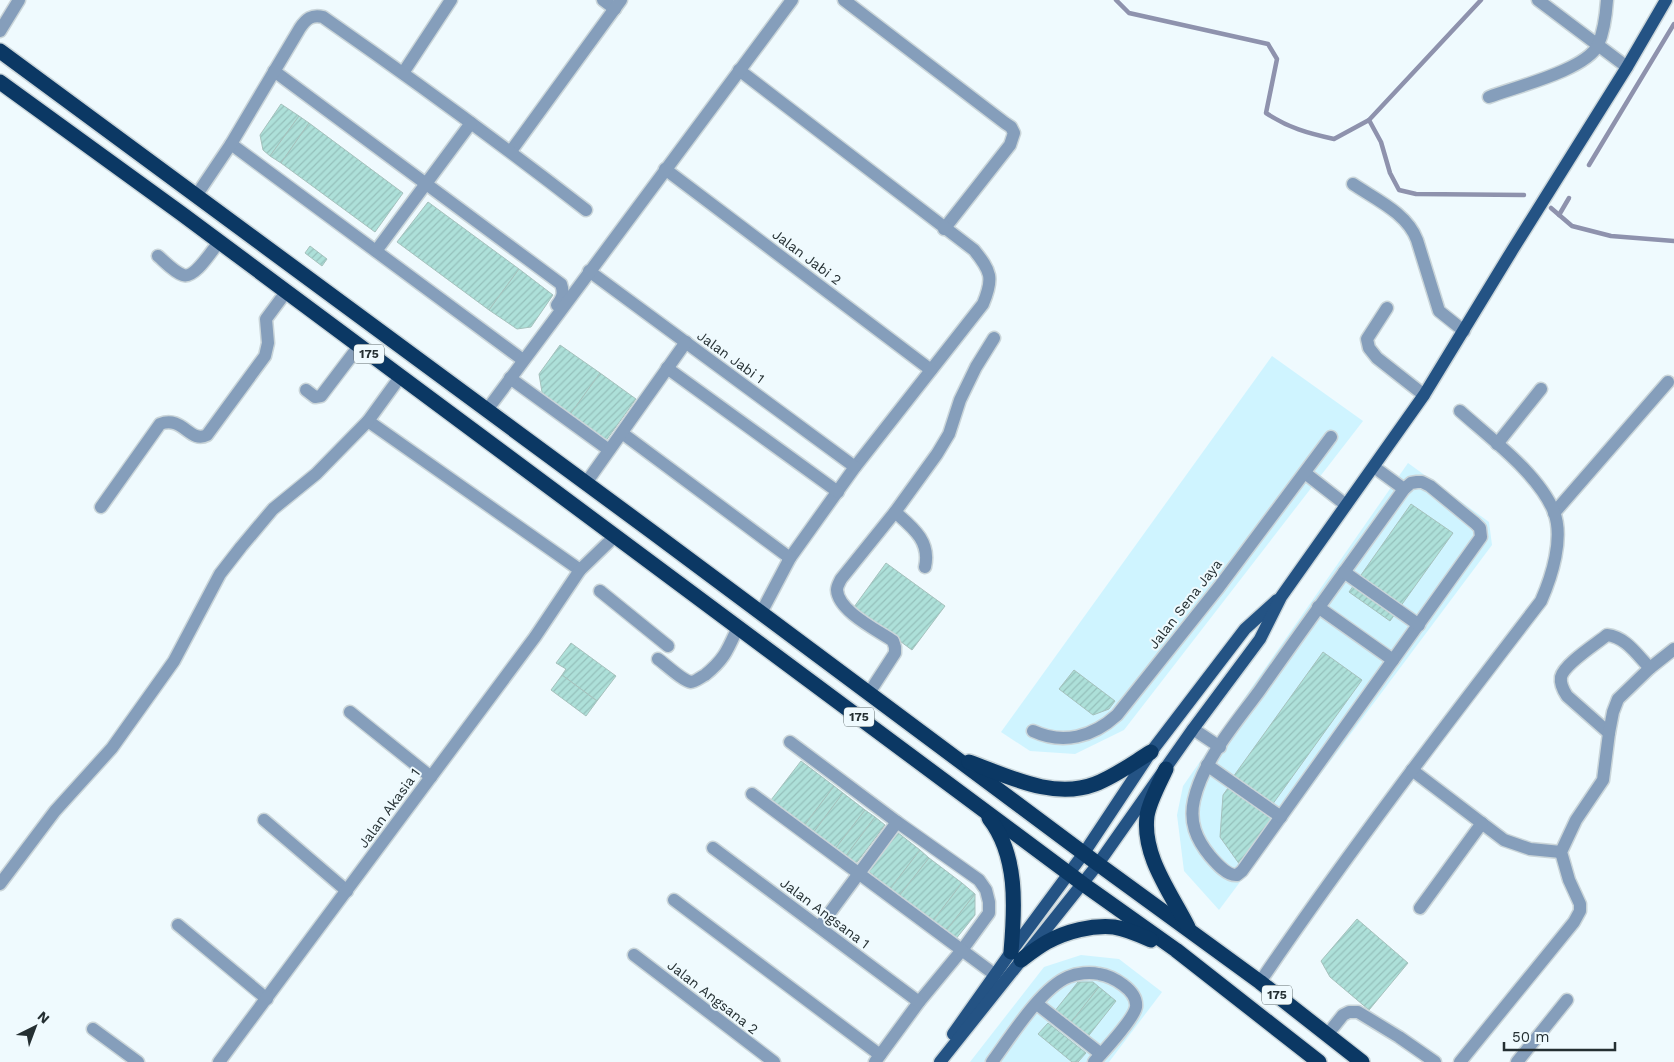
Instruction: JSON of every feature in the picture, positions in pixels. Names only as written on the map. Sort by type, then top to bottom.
[{"type":"highway","name":"175","points":[[0,51],[586,483],[1098,864],[1190,930],[1362,1062]]},
{"type":"highway","name":"175","points":[[0,82],[219,242],[614,537],[738,626],[1083,884],[1176,950],[1319,1062]]},
{"type":"highway","points":[[956,758],[1030,784],[1056,789],[1074,789],[1094,784],[1151,752]]},
{"type":"highway","points":[[1166,769],[1147,815],[1148,836],[1152,856],[1190,930]]},
{"type":"highway","points":[[980,806],[998,829],[1005,847],[1012,881],[1016,956],[1074,930],[1115,927],[1134,932],[1176,950]]},
{"type":"main road","points":[[933,1062],[994,974],[1016,956],[1083,884],[1193,729],[1260,639],[1280,597],[1424,395],[1627,67],[1666,0]]},
{"type":"main road","points":[[940,1062],[1016,956],[1069,872],[1084,853],[1151,752],[1245,629],[1280,597]]},
{"type":"street","points":[[0,31],[19,0]]},
{"type":"street","points":[[403,73],[451,0]]},
{"type":"street","points":[[511,151],[618,4],[603,0]]},
{"type":"street","points":[[520,358],[589,271],[792,0]]},
{"type":"street","points":[[844,0],[1012,127],[1014,133],[1010,145],[944,228]]},
{"type":"street","points":[[1538,0],[1627,67]]},
{"type":"street","points":[[1489,97],[1576,65],[1589,56],[1597,46],[1605,22],[1608,0]]},
{"type":"street","points":[[1670,0],[1674,3]]},
{"type":"street","points":[[196,196],[231,144],[300,28],[310,17],[316,16],[323,17],[403,73],[511,151],[586,210]]},
{"type":"street","points":[[739,70],[974,250],[985,264],[989,275],[990,288],[984,304],[855,467],[790,558],[761,613]]},
{"type":"street","points":[[274,71],[561,284],[562,298],[520,358],[510,378],[487,410]]},
{"type":"street","points":[[376,251],[471,123]]},
{"type":"street","points":[[231,144],[520,358]]},
{"type":"street","name":"Jalan Jabi 2","points":[[665,169],[931,370]]},
{"type":"street","points":[[1353,184],[1407,222],[1414,231],[1439,312],[1464,331]]},
{"type":"street","points":[[158,256],[182,275],[189,275],[196,271],[219,242]]},
{"type":"street","name":"Jalan Jabi 1","points":[[589,271],[855,467]]},
{"type":"street","points":[[101,507],[160,424],[167,422],[176,423],[194,436],[201,438],[207,436],[264,356],[268,343],[266,319],[286,292]]},
{"type":"street","points":[[1387,308],[1367,339],[1368,348],[1377,358],[1424,395]]},
{"type":"street","points":[[869,693],[895,653],[893,641],[845,606],[838,597],[837,588],[841,579],[895,512],[937,454],[948,434],[976,367],[994,338]]},
{"type":"street","points":[[586,483],[686,342]]},
{"type":"street","points":[[306,390],[315,397],[321,396],[359,346]]},
{"type":"street","points":[[667,368],[838,492]]},
{"type":"street","points":[[0,884],[55,812],[112,748],[174,661],[220,574],[241,547],[273,509],[316,474],[368,421],[400,377]]},
{"type":"street","points":[[510,378],[609,450]]},
{"type":"street","points":[[1554,513],[1668,382]]},
{"type":"street","points":[[1497,444],[1541,389]]},
{"type":"street","points":[[1260,982],[1307,913],[1412,770],[1541,601],[1550,581],[1556,555],[1557,534],[1554,513],[1542,488],[1460,411]]},
{"type":"street","points":[[368,421],[580,570]]},
{"type":"street","points":[[622,433],[790,558]]},
{"type":"street","name":"Jalan Sena Jaya","points":[[1032,731],[1044,736],[1061,739],[1080,736],[1105,726],[1117,715],[1219,586],[1331,437]]},
{"type":"street","points":[[1374,467],[1404,489]]},
{"type":"street","points":[[1305,473],[1346,505]]},
{"type":"street","points":[[1417,482],[1430,486],[1475,523],[1481,533],[1479,542],[1240,873],[1234,875],[1229,873],[1212,858],[1199,841],[1193,828],[1194,799],[1207,765],[1404,489],[1417,482]]},
{"type":"street","points":[[895,512],[921,537],[927,558],[925,567]]},
{"type":"street","name":"Jalan Akasia 1","points":[[219,1062],[535,636],[580,570],[614,537]]},
{"type":"street","points":[[1344,572],[1419,625]]},
{"type":"street","points":[[600,591],[668,646]]},
{"type":"street","points":[[1318,607],[1393,660]]},
{"type":"street","points":[[658,659],[684,679],[691,682],[695,681],[724,657],[738,626]]},
{"type":"street","points":[[1609,733],[1567,696],[1562,689],[1560,679],[1565,669],[1607,635],[1616,636],[1624,641],[1650,668]]},
{"type":"street","points":[[1460,1062],[1574,922],[1580,911],[1580,904],[1569,880],[1561,852],[1576,820],[1603,780],[1609,733],[1613,712],[1618,699],[1650,668],[1674,649]]},
{"type":"street","points":[[350,712],[431,777]]},
{"type":"street","points":[[1193,729],[1220,746]]},
{"type":"street","points":[[674,900],[877,1058],[919,1002],[962,950],[989,913],[986,890],[979,880],[897,822],[790,742]]},
{"type":"street","points":[[1207,765],[1280,817]]},
{"type":"street","points":[[1412,770],[1504,840],[1530,849],[1561,852]]},
{"type":"street","points":[[752,794],[994,974]]},
{"type":"street","points":[[264,820],[347,891]]},
{"type":"street","points":[[820,926],[897,822]]},
{"type":"street","points":[[1420,908],[1482,823]]},
{"type":"street","name":"Jalan Angsana 1","points":[[713,848],[820,926],[919,1002]]},
{"type":"street","points":[[178,925],[267,998]]},
{"type":"street","name":"Jalan Angsana 2","points":[[634,955],[774,1062]]},
{"type":"street","points":[[992,1062],[1037,1004],[1056,984],[1069,977],[1083,974],[1098,974],[1110,977],[1127,988],[1135,999],[1136,1008],[1130,1019],[1098,1058],[1037,1004]]},
{"type":"street","points":[[1517,1062],[1567,1000]]},
{"type":"street","points":[[1327,1036],[1343,1015],[1349,1012],[1358,1012],[1435,1062]]},
{"type":"street","points":[[93,1029],[138,1062]]},
{"type":"shaded area","points":[[1272,356],[1363,421],[1124,730],[1075,754],[1030,751],[1001,732]]},
{"type":"shaded area","points":[[1408,463],[1489,522],[1492,545],[1219,910],[1184,871],[1177,815],[1183,786]]},
{"type":"shaded area","points":[[1081,955],[1119,959],[1162,992],[1109,1062],[970,1062],[1044,967]]},
{"type":"building","points":[[281,104],[299,116],[270,156],[263,150],[260,135]]},
{"type":"building","points":[[299,116],[309,123],[281,163],[270,156]]},
{"type":"building","points":[[309,123],[403,193],[375,232],[281,163]]},
{"type":"building","points":[[428,202],[519,269],[489,310],[397,242]]},
{"type":"building","points":[[310,246],[327,259],[322,266],[305,253]]},
{"type":"building","points":[[519,269],[553,295],[531,327],[517,329],[489,310]]},
{"type":"building","points":[[560,345],[600,373],[569,416],[543,398],[539,374]]},
{"type":"building","points":[[600,373],[636,399],[605,442],[569,416]]},
{"type":"building","points":[[1411,504],[1453,533],[1390,621],[1349,592]]},
{"type":"building","points":[[886,563],[945,606],[912,650],[854,607]]},
{"type":"building","points":[[571,643],[616,676],[597,701],[562,675],[566,669],[556,663]]},
{"type":"building","points":[[1323,652],[1362,680],[1272,805],[1233,777]]},
{"type":"building","points":[[1074,670],[1115,701],[1109,709],[1093,715],[1059,689]]},
{"type":"building","points":[[562,675],[597,701],[586,716],[551,690]]},
{"type":"building","points":[[801,761],[834,786],[804,826],[771,800]]},
{"type":"building","points":[[834,786],[843,793],[813,833],[804,826]]},
{"type":"building","points":[[1228,788],[1273,819],[1240,865],[1220,837],[1223,795]]},
{"type":"building","points":[[843,793],[865,810],[835,849],[813,833]]},
{"type":"building","points":[[865,810],[875,817],[845,857],[835,849]]},
{"type":"building","points":[[875,817],[885,825],[855,865],[845,857]]},
{"type":"building","points":[[897,832],[920,850],[890,889],[867,870]]},
{"type":"building","points":[[920,850],[929,858],[899,896],[890,889]]},
{"type":"building","points":[[929,858],[962,883],[932,922],[899,896]]},
{"type":"building","points":[[962,883],[975,894],[945,932],[932,922]]},
{"type":"building","points":[[975,894],[975,915],[955,940],[945,932]]},
{"type":"building","points":[[1357,919],[1408,963],[1369,1010],[1330,977],[1321,961]]},
{"type":"building","points":[[1078,982],[1093,982],[1099,987],[1069,1025],[1054,1012]]},
{"type":"building","points":[[1099,987],[1116,1001],[1086,1039],[1069,1025]]},
{"type":"building","points":[[1048,1023],[1086,1053],[1078,1062],[1072,1062],[1038,1034]]},
{"type":"waterway","points":[[1116,0],[1129,13],[1268,44],[1277,59],[1266,113],[1283,123],[1315,135],[1334,139],[1369,120],[1381,142],[1390,173],[1399,190],[1416,194],[1524,195]]},
{"type":"waterway","points":[[1369,120],[1481,0]]},
{"type":"waterway","points":[[1589,165],[1674,24]]},
{"type":"waterway","points":[[1559,215],[1569,198]]},
{"type":"waterway","points":[[1551,208],[1572,226],[1611,236],[1674,241]]}]
